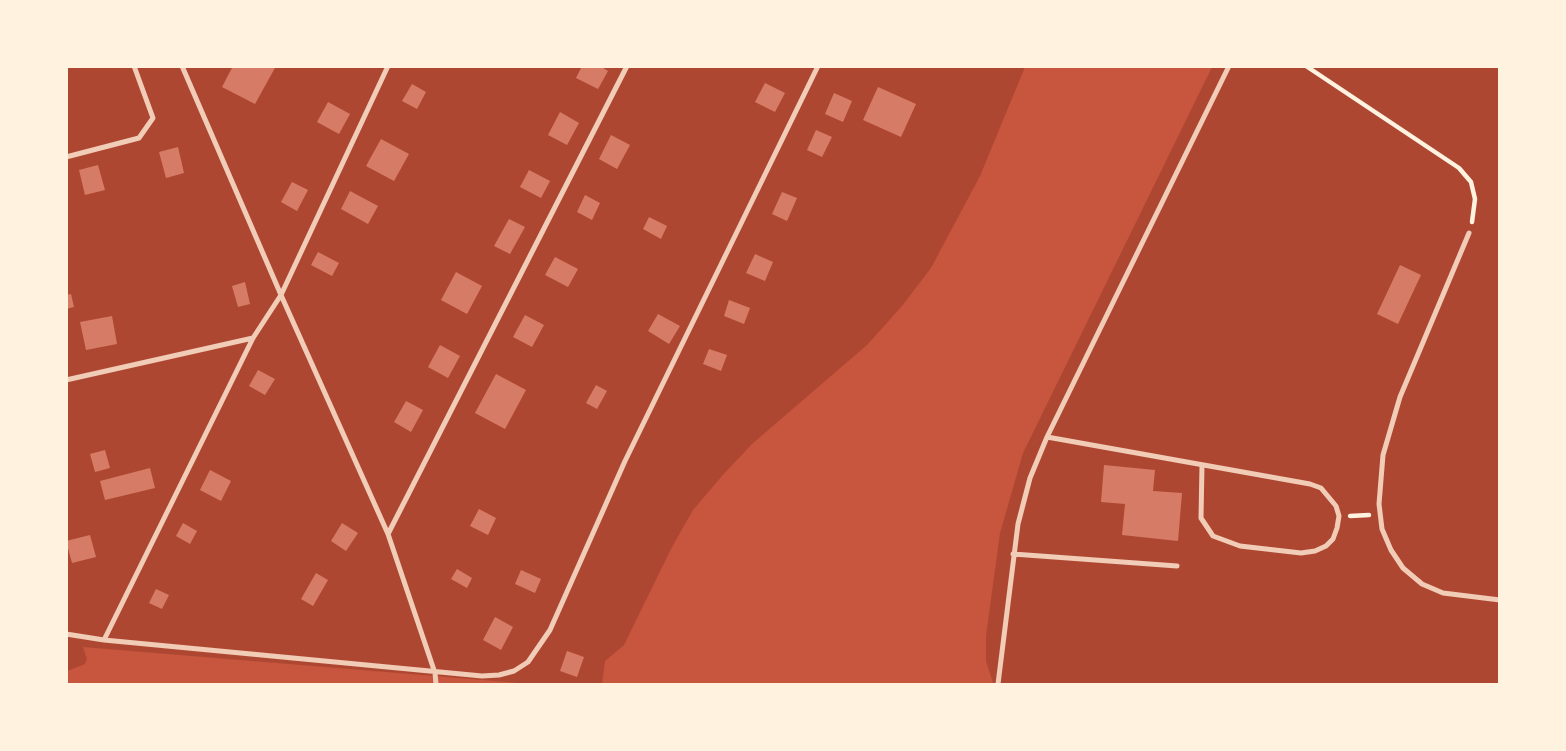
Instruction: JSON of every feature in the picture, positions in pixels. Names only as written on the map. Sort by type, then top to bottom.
[{"type":"lane","points":[[66,157],[139,138],[153,118],[134,66]]},
{"type":"lane","points":[[182,66],[388,534],[435,673],[436,684]]},
{"type":"lane","points":[[104,640],[253,338],[281,295],[388,66]]},
{"type":"lane","points":[[388,534],[626,66]]},
{"type":"lane","points":[[66,634],[435,673],[499,675],[514,671],[528,662],[540,647],[560,609],[636,438],[818,66]]},
{"type":"lane","points":[[998,684],[1013,554],[1023,500],[1047,437],[1229,66]]},
{"type":"lane","points":[[1469,233],[1403,388],[1390,428],[1380,478],[1382,528],[1391,550],[1403,568],[1422,584],[1443,593],[1500,600]]},
{"type":"lane","points":[[66,380],[253,338]]},
{"type":"lane","points":[[1047,437],[1310,484],[1321,488],[1336,506],[1339,516],[1333,539],[1315,551],[1301,553],[1240,546],[1213,536],[1201,518],[1202,465]]},
{"type":"lane","points":[[1013,554],[1177,566]]},
{"type":"path","points":[[1306,66],[1459,168],[1471,182],[1475,199],[1469,233]]},
{"type":"path","points":[[1339,516],[1381,514]]},
{"type":"shaded area","points":[[67,67],[1025,67],[980,176],[931,268],[867,345],[752,444],[693,510],[624,645],[605,661],[602,684],[531,684],[83,647],[87,659],[85,664],[67,671]]},
{"type":"shaded area","points":[[1212,67],[1499,67],[1499,684],[993,683],[986,661],[986,636],[1000,533],[1023,453]]},
{"type":"building","points":[[233,66],[276,66],[255,104],[222,87]]},
{"type":"building","points":[[582,66],[600,66],[608,71],[598,89],[576,78]]},
{"type":"building","points":[[765,83],[785,93],[775,112],[755,102]]},
{"type":"building","points":[[412,84],[426,92],[417,109],[402,101]]},
{"type":"building","points":[[878,87],[916,104],[901,137],[863,120]]},
{"type":"building","points":[[834,93],[852,101],[843,122],[825,114]]},
{"type":"building","points":[[328,102],[350,114],[339,134],[317,122]]},
{"type":"building","points":[[560,112],[579,123],[567,145],[548,135]]},
{"type":"building","points":[[816,130],[832,137],[822,157],[807,150]]},
{"type":"building","points":[[611,135],[630,145],[617,169],[599,159]]},
{"type":"building","points":[[381,139],[409,154],[394,181],[366,166]]},
{"type":"building","points":[[178,147],[184,173],[166,178],[159,152]]},
{"type":"building","points":[[98,165],[105,190],[85,195],[79,170]]},
{"type":"building","points":[[529,170],[550,181],[541,198],[520,187]]},
{"type":"building","points":[[292,182],[308,190],[297,211],[281,202]]},
{"type":"building","points":[[350,191],[378,206],[368,224],[341,209]]},
{"type":"building","points":[[782,192],[797,198],[787,221],[772,214]]},
{"type":"building","points":[[585,195],[600,203],[592,220],[577,212]]},
{"type":"building","points":[[649,217],[667,226],[661,239],[643,229]]},
{"type":"building","points":[[509,219],[525,227],[510,254],[494,246]]},
{"type":"building","points":[[318,252],[339,263],[332,276],[311,265]]},
{"type":"building","points":[[755,254],[773,262],[765,281],[746,273]]},
{"type":"building","points":[[555,257],[578,269],[568,287],[545,275]]},
{"type":"building","points":[[1400,265],[1421,275],[1398,324],[1377,314]]},
{"type":"building","points":[[456,272],[482,286],[467,314],[441,300]]},
{"type":"building","points":[[245,282],[250,304],[238,307],[232,286]]},
{"type":"building","points":[[71,294],[74,307],[66,309],[66,295]]},
{"type":"building","points":[[729,300],[750,308],[744,324],[724,316]]},
{"type":"building","points":[[658,314],[680,326],[669,344],[648,331]]},
{"type":"building","points":[[525,315],[544,325],[532,347],[513,337]]},
{"type":"building","points":[[112,316],[117,344],[86,350],[80,322]]},
{"type":"building","points":[[440,345],[460,356],[448,378],[428,367]]},
{"type":"building","points":[[709,349],[727,355],[721,371],[703,364]]},
{"type":"building","points":[[258,370],[275,379],[265,395],[249,386]]},
{"type":"building","points":[[496,374],[526,390],[505,429],[475,413]]},
{"type":"building","points":[[596,385],[607,391],[597,409],[586,403]]},
{"type":"building","points":[[406,401],[423,410],[411,432],[394,422]]},
{"type":"building","points":[[105,450],[110,468],[95,472],[90,454]]},
{"type":"building","points":[[1104,465],[1155,470],[1153,491],[1182,493],[1178,541],[1122,535],[1125,504],[1101,502]]},
{"type":"building","points":[[150,468],[155,488],[105,500],[100,481]]},
{"type":"building","points":[[210,470],[231,481],[221,501],[200,490]]},
{"type":"building","points":[[479,509],[496,518],[488,535],[470,526]]},
{"type":"building","points":[[183,523],[197,531],[190,544],[176,536]]},
{"type":"building","points":[[342,523],[358,533],[346,551],[331,541]]},
{"type":"building","points":[[90,535],[96,557],[72,563],[66,541]]},
{"type":"building","points":[[457,569],[472,578],[467,588],[451,579]]},
{"type":"building","points":[[521,570],[541,579],[535,593],[515,584]]},
{"type":"building","points":[[316,573],[328,580],[313,606],[301,599]]},
{"type":"building","points":[[156,589],[169,595],[162,609],[149,603]]},
{"type":"building","points":[[495,617],[513,627],[501,650],[483,640]]},
{"type":"building","points":[[567,651],[584,657],[577,677],[560,671]]}]
